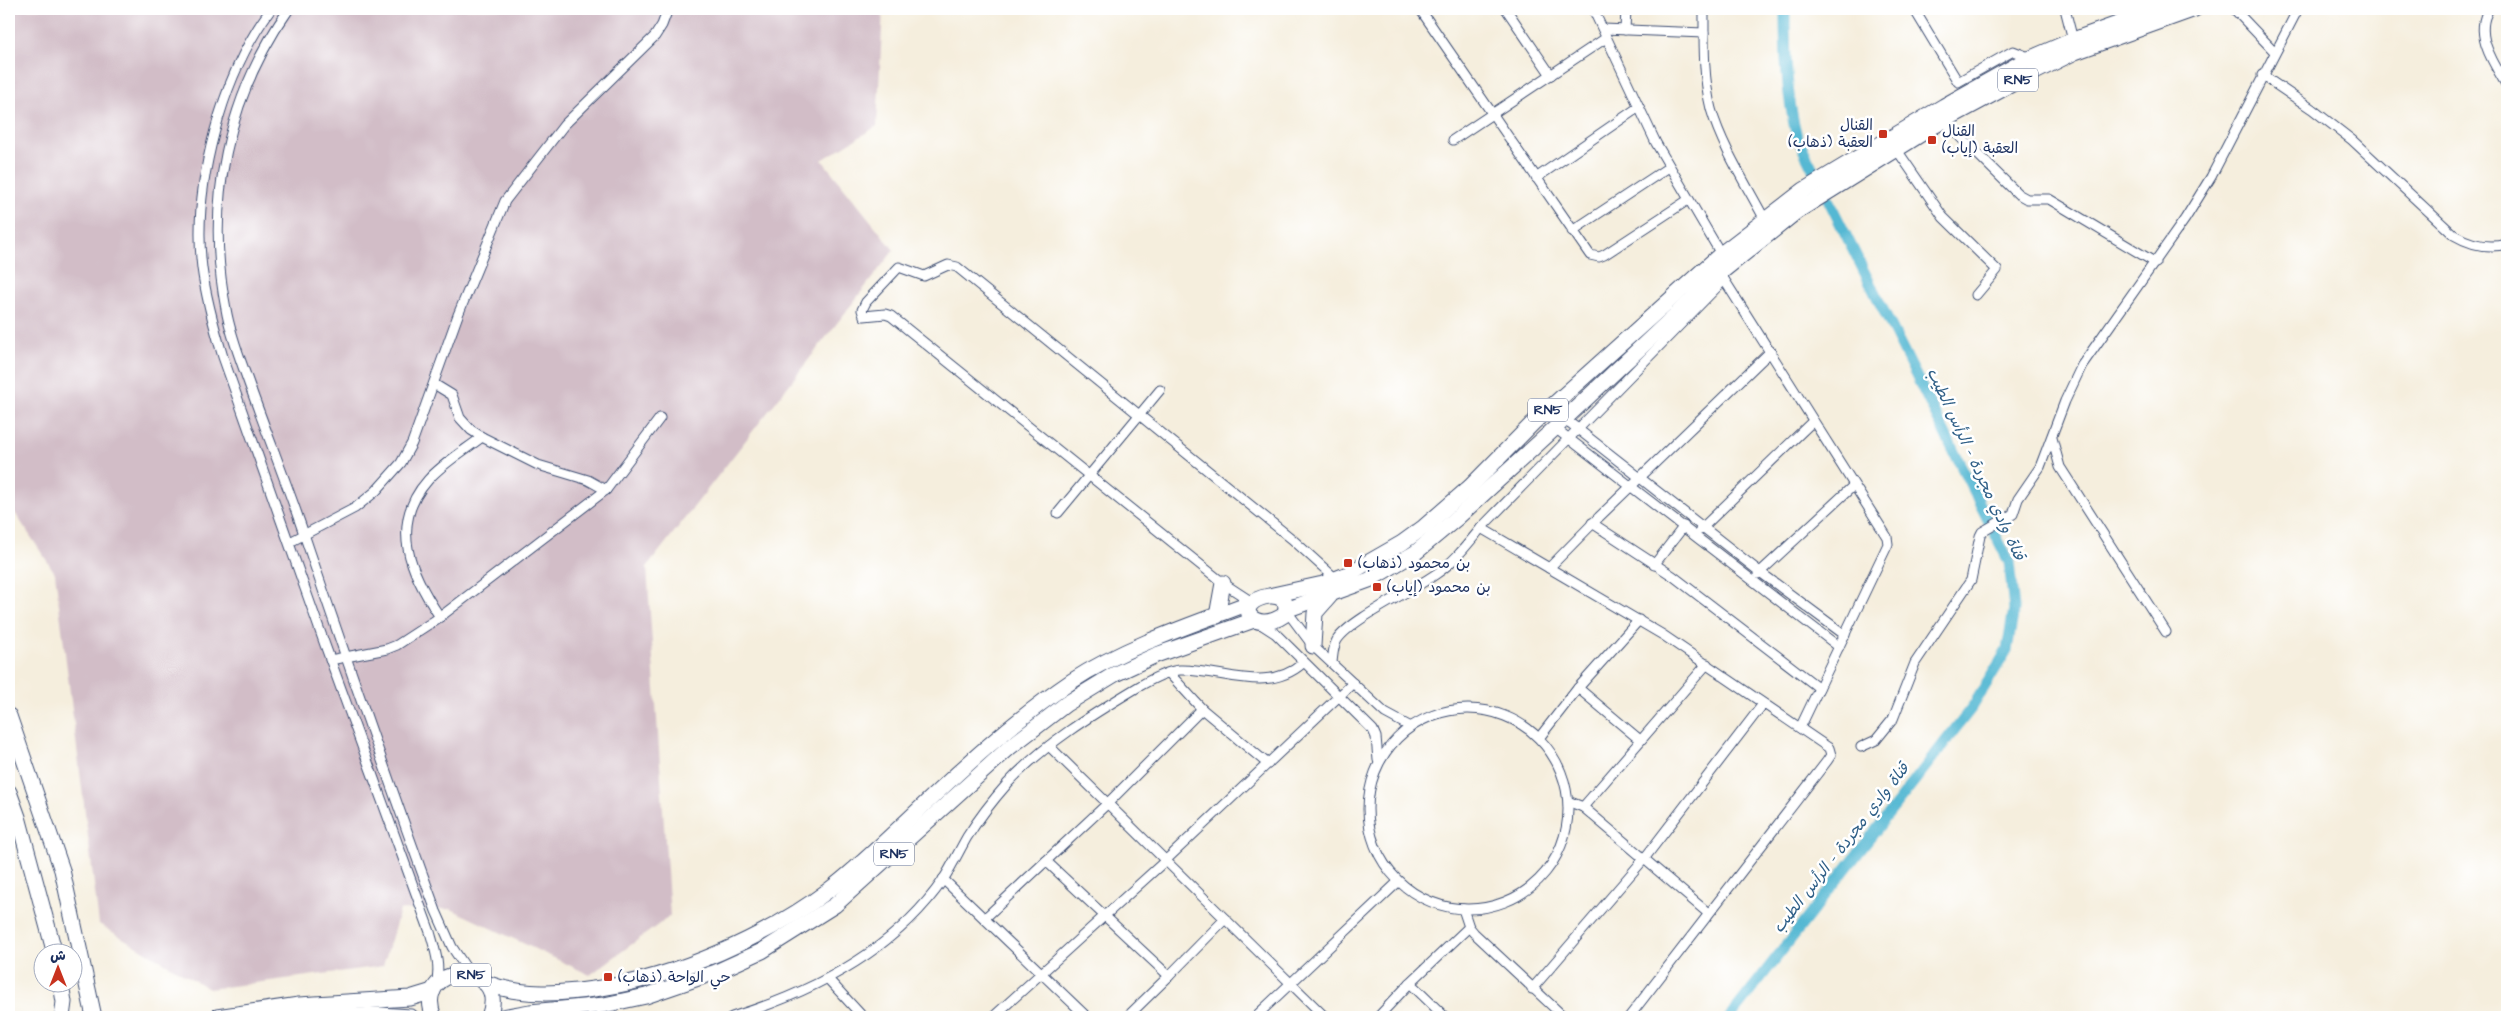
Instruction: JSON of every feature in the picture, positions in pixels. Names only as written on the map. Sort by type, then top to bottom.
[{"type":"highway","name":"RN5","points":[[1849,171],[1897,150],[1944,121],[2075,52],[2195,9]]},
{"type":"highway","name":"RN5","points":[[434,1017],[431,1005],[434,990],[442,980],[450,975],[460,973],[502,989],[518,992],[546,994],[606,988],[633,982],[677,968],[744,942],[794,913],[840,882],[991,744],[1074,680],[1129,650],[1252,602],[1336,579],[1364,566],[1402,543],[1452,504],[1533,423],[1721,254],[1765,220],[1849,171],[1944,106],[2031,58],[2151,10]]},
{"type":"highway","name":"RN5","points":[[502,1017],[530,1012],[604,1005],[646,996],[716,972],[762,951],[835,905],[1010,747],[1066,704],[1115,674],[1156,655],[1256,622],[1275,620],[1284,615],[1286,610],[1330,596],[1386,571],[1415,553],[1566,429],[1765,235],[1808,196]]},
{"type":"highway","points":[[1217,616],[1223,583]]},
{"type":"highway","points":[[1273,595],[1284,600],[1286,610]]},
{"type":"highway","points":[[1313,646],[1315,612],[1330,596]]},
{"type":"highway","points":[[1252,602],[1248,611],[1256,622]]},
{"type":"highway","points":[[9,716],[62,870],[94,1017]]},
{"type":"highway","points":[[9,792],[18,817],[52,944]]},
{"type":"highway","name":"RN5","points":[[477,978],[492,1000],[489,1017]]},
{"type":"highway","name":"RN5","points":[[217,1017],[299,1005],[410,998],[434,990]]},
{"type":"highway","points":[[62,1017],[64,1002],[63,994]]},
{"type":"highway","points":[[331,1017],[379,1015],[411,1017]]},
{"type":"street","points":[[271,9],[240,63],[225,95],[207,169],[202,215],[202,266],[209,309],[223,357],[290,542],[330,660],[432,939],[439,975],[434,990]]},
{"type":"street","points":[[290,542],[355,508],[394,472],[412,443],[479,263],[505,201],[564,125],[655,36],[662,25],[668,9]]},
{"type":"street","points":[[1420,9],[1588,253],[1599,257],[1688,200]]},
{"type":"street","points":[[1506,9],[1551,75]]},
{"type":"street","points":[[1593,9],[1638,107],[1669,167],[1721,254]]},
{"type":"street","points":[[1625,30],[1626,9]]},
{"type":"street","points":[[1704,9],[1708,93],[1714,117],[1722,137],[1765,220]]},
{"type":"street","points":[[1914,9],[1958,82],[2013,51],[2031,58]]},
{"type":"street","points":[[2065,9],[2073,40]]},
{"type":"street","points":[[2234,9],[2274,51]]},
{"type":"street","points":[[1861,747],[1876,740],[1893,720],[1915,663],[1974,576],[1977,546],[1982,532],[2013,514],[2018,499],[2040,467],[2082,365],[2156,263],[2211,177],[2274,51],[2298,9]]},
{"type":"street","points":[[2489,9],[2482,24],[2484,36],[2488,52],[2507,86]]},
{"type":"street","points":[[286,10],[246,88],[223,163],[219,226],[220,270],[226,312],[240,358],[436,911],[452,947],[477,978]]},
{"type":"street","points":[[1603,29],[1704,33]]},
{"type":"street","points":[[1453,140],[1606,38]]},
{"type":"street","points":[[2262,75],[2312,109],[2352,140],[2454,235],[2464,241],[2488,247],[2507,244]]},
{"type":"street","points":[[1536,178],[1638,107]]},
{"type":"street","points":[[1944,121],[2018,194],[2027,199],[2049,199],[2156,263]]},
{"type":"street","points":[[1897,150],[1943,217],[1997,270],[1976,295]]},
{"type":"street","points":[[1572,231],[1669,167]]},
{"type":"street","points":[[1252,602],[1223,583],[890,316],[885,314],[864,316],[862,310],[866,302],[899,267],[924,276],[952,265],[1292,539],[1336,579]]},
{"type":"street","points":[[1722,277],[1771,351],[1852,486],[1886,537],[1888,544],[1800,728]]},
{"type":"street","points":[[1549,568],[1592,523],[1771,351]]},
{"type":"street","points":[[434,384],[452,395],[460,418],[471,430],[482,437],[538,465],[588,480],[606,490]]},
{"type":"street","points":[[1058,513],[1160,390]]},
{"type":"street","points":[[330,660],[387,649],[440,617],[606,490],[660,418]]},
{"type":"street","points":[[1695,535],[1813,421]]},
{"type":"street","points":[[1566,429],[1640,477],[1760,572],[1845,635]]},
{"type":"street","points":[[1566,429],[1631,486],[1839,648]]},
{"type":"street","points":[[1332,662],[1336,642],[1340,637],[1364,618],[1408,593],[1444,568],[1468,546],[1481,528],[1566,429]]},
{"type":"street","points":[[2052,436],[2060,467],[2166,632]]},
{"type":"street","points":[[440,617],[416,578],[410,563],[407,543],[408,522],[420,491],[428,480],[482,437]]},
{"type":"street","points":[[1753,581],[1760,572],[1852,486]]},
{"type":"street","points":[[1592,523],[1654,564],[1819,688]]},
{"type":"street","points":[[1654,564],[1684,526]]},
{"type":"street","points":[[1481,528],[1639,620],[1830,748],[1831,755],[1629,1017]]},
{"type":"street","points":[[1286,610],[1313,646],[1389,716],[1409,726]]},
{"type":"street","points":[[1539,738],[1578,688],[1639,620]]},
{"type":"street","points":[[1256,622],[1276,634],[1375,733],[1378,760],[1367,806],[1371,829],[1381,858],[1398,882],[1419,898],[1450,908],[1463,910],[1498,905],[1514,899],[1543,876],[1557,856],[1566,835],[1570,802],[1561,771],[1550,750],[1539,738],[1507,717],[1481,710],[1454,710],[1421,720],[1398,734],[1378,760]]},
{"type":"street","points":[[732,1017],[828,979],[850,967],[887,938],[927,900],[944,879],[984,812],[1010,782],[1049,746],[1140,686],[1180,670],[1262,679],[1287,676],[1303,663]]},
{"type":"street","points":[[1583,808],[1707,664]]},
{"type":"street","points":[[1169,673],[1202,709],[1268,764]]},
{"type":"street","points":[[993,1017],[1165,861],[1353,683]]},
{"type":"street","points":[[1578,688],[1640,740]]},
{"type":"street","points":[[1532,989],[1644,859],[1763,704]]},
{"type":"street","points":[[985,918],[1108,803],[1202,709]]},
{"type":"street","points":[[1049,746],[1325,1017]]},
{"type":"street","points":[[1570,802],[1583,808],[1708,913]]},
{"type":"street","points":[[1046,861],[1169,976]]},
{"type":"street","points":[[944,879],[1040,974],[1087,1017]]},
{"type":"street","points":[[1256,1017],[1398,882]]},
{"type":"street","points":[[1463,910],[1469,928],[1564,1017]]},
{"type":"street","points":[[1127,1017],[1225,919]]},
{"type":"street","points":[[1378,1017],[1410,983],[1469,928]]},
{"type":"street","points":[[828,979],[863,1017]]},
{"type":"street","points":[[1410,983],[1445,1017]]},
{"type":"shaded area","points":[[9,9],[883,9],[877,126],[822,160],[894,250],[647,567],[670,916],[590,975],[451,909],[400,910],[383,966],[209,989],[99,924],[55,573],[9,504]]},
{"type":"waterway","name":"قناة وادي مجردة - الرأس الطيب","points":[[1730,1017],[1973,706],[2007,650],[2014,609],[2009,562],[1797,137],[1790,105],[1785,42],[1785,9]]},
{"type":"place","name":"القنال العقبة (ذهاب)","points":[[1883,134]]},
{"type":"place","name":"القنال العقبة (إياب)","points":[[1932,140]]},
{"type":"place","name":"بن محمود (ذهاب)","points":[[1348,563]]},
{"type":"place","name":"بن محمود (إياب)","points":[[1377,587]]},
{"type":"place","name":"حي الواحة (ذهاب)","points":[[608,977]]}]
